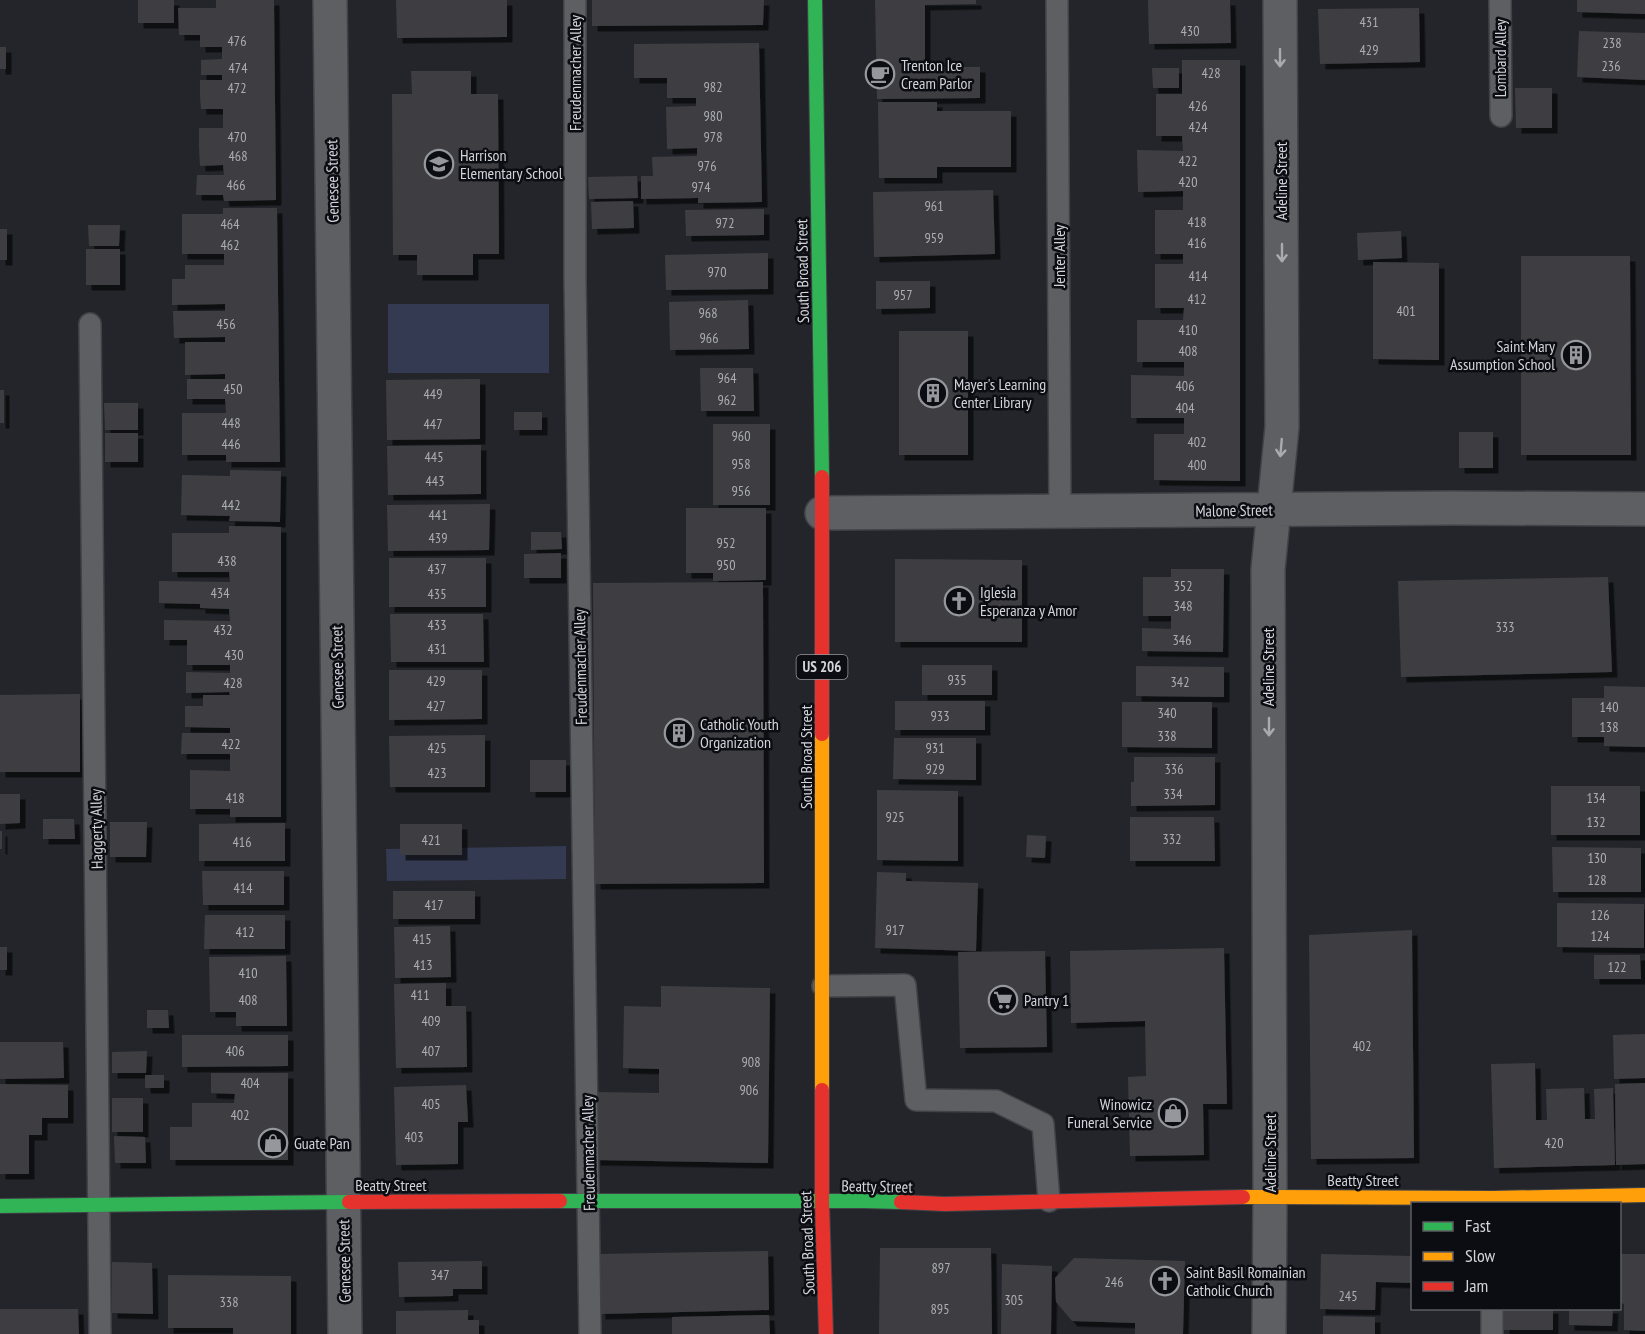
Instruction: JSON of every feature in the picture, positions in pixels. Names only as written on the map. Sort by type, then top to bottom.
[{"type":"street","name":"Genesee Street","points":[[330,0],[345,1334]]},
{"type":"street","name":"South Broad Street","points":[[815,0],[822,513],[822,1202],[826,1334]]},
{"type":"street","name":"Adeline Street","points":[[1269,1334],[1268,569],[1282,427],[1280,0]]},
{"type":"street","name":"Malone Street","points":[[822,513],[1452,508],[1645,509]]},
{"type":"street","name":"Beatty Street","points":[[0,1206],[589,1201],[945,1204],[1270,1196],[1493,1201],[1645,1195]]},
{"type":"lane","name":"Freudenmacher Alley","points":[[575,0],[575,291],[590,1334]]},
{"type":"lane","name":"Jenter Alley","points":[[1057,0],[1060,512]]},
{"type":"lane","name":"Lombard Alley","points":[[1500,0],[1501,116]]},
{"type":"lane","name":"Haggerty Alley","points":[[90,324],[100,1334]]},
{"type":"lane","points":[[823,986],[905,985],[916,1100],[996,1101],[1043,1124],[1049,1201]]},
{"type":"lane","points":[[1492,1310],[1492,1334]]},
{"type":"shaded area","points":[[388,304],[549,304],[549,373],[388,373]]},
{"type":"shaded area","points":[[566,846],[566,879],[387,881],[386,849]]},
{"type":"building","points":[[138,0],[174,0],[174,23],[138,23]]},
{"type":"building","points":[[216,0],[274,0],[276,200],[224,201],[223,195],[196,195],[197,175],[224,175],[223,165],[200,166],[199,147],[199,128],[223,128],[223,109],[201,109],[200,96],[200,80],[222,80],[222,75],[201,75],[201,60],[222,59],[222,47],[200,47],[200,35],[179,35],[178,8],[216,8]]},
{"type":"building","points":[[396,0],[507,0],[507,37],[397,38]]},
{"type":"building","points":[[592,0],[764,0],[763,25],[592,26]]},
{"type":"building","points":[[875,0],[976,0],[976,4],[925,5],[925,67],[980,67],[980,98],[877,99]]},
{"type":"building","points":[[1148,0],[1230,0],[1231,43],[1149,44]]},
{"type":"building","points":[[1577,0],[1645,0],[1645,14],[1577,12]]},
{"type":"building","points":[[1419,8],[1420,62],[1320,64],[1318,9]]},
{"type":"building","points":[[1579,31],[1645,33],[1645,80],[1577,77]]},
{"type":"building","points":[[759,43],[762,202],[698,203],[698,198],[641,199],[641,176],[653,176],[652,157],[697,156],[697,148],[667,149],[666,107],[696,106],[696,98],[667,98],[667,78],[634,78],[634,44]]},
{"type":"building","points":[[0,47],[6,47],[6,69],[0,69]]},
{"type":"building","points":[[1182,60],[1240,60],[1240,481],[1154,480],[1154,434],[1184,434],[1184,418],[1131,418],[1131,375],[1184,376],[1184,362],[1137,362],[1137,320],[1183,320],[1184,308],[1155,308],[1155,264],[1183,264],[1183,254],[1155,254],[1155,210],[1183,210],[1183,191],[1138,192],[1137,150],[1183,151],[1182,136],[1156,136],[1156,94],[1182,94]]},
{"type":"building","points":[[1152,68],[1179,68],[1179,88],[1153,88]]},
{"type":"building","points":[[411,71],[471,71],[471,94],[498,94],[499,254],[473,254],[473,275],[417,275],[417,255],[393,255],[392,94],[412,94]]},
{"type":"building","points":[[1515,88],[1552,88],[1552,128],[1516,128]]},
{"type":"building","points":[[878,102],[937,102],[937,111],[1011,111],[1011,167],[937,167],[937,178],[879,178]]},
{"type":"building","points":[[637,176],[638,198],[589,199],[588,177]]},
{"type":"building","points":[[993,190],[995,254],[874,257],[873,192]]},
{"type":"building","points":[[633,201],[634,228],[592,229],[591,202]]},
{"type":"building","points":[[223,208],[277,208],[280,462],[226,462],[226,455],[182,455],[182,413],[226,413],[225,399],[187,399],[187,379],[225,379],[225,374],[185,375],[185,342],[225,342],[225,337],[174,338],[173,311],[225,311],[225,304],[172,305],[172,279],[185,279],[185,265],[224,265],[224,254],[182,254],[182,214],[223,214]]},
{"type":"building","points":[[764,209],[764,235],[686,236],[685,210]]},
{"type":"building","points":[[88,225],[120,225],[119,246],[89,246]]},
{"type":"building","points":[[0,229],[7,229],[7,260],[0,260]]},
{"type":"building","points":[[1401,231],[1402,258],[1358,260],[1357,233]]},
{"type":"building","points":[[86,249],[120,249],[120,285],[86,285]]},
{"type":"building","points":[[768,253],[768,289],[666,290],[665,255]]},
{"type":"building","name":"Saint Mary Assumption School","points":[[1521,256],[1630,256],[1631,455],[1521,455]]},
{"type":"building","points":[[1373,262],[1439,263],[1439,360],[1373,359]]},
{"type":"building","points":[[876,281],[930,281],[930,308],[876,309]]},
{"type":"building","points":[[748,300],[749,349],[670,350],[669,302]]},
{"type":"building","name":"Mayer's Learning Center Library","points":[[899,331],[968,331],[968,455],[899,455]]},
{"type":"building","points":[[700,368],[753,368],[754,411],[701,411]]},
{"type":"building","points":[[480,379],[480,439],[387,440],[386,380]]},
{"type":"building","points":[[0,390],[4,390],[4,423],[0,423]]},
{"type":"building","points":[[104,403],[138,403],[138,430],[105,430]]},
{"type":"building","points":[[514,412],[542,412],[542,430],[514,430]]},
{"type":"building","points":[[713,424],[770,424],[770,505],[713,505]]},
{"type":"building","points":[[1459,432],[1493,432],[1493,468],[1459,468]]},
{"type":"building","points":[[105,433],[138,433],[138,462],[105,462]]},
{"type":"building","points":[[481,445],[481,494],[388,495],[387,446]]},
{"type":"building","points":[[230,470],[281,471],[280,522],[229,521],[230,516],[181,515],[182,475],[230,476]]},
{"type":"building","points":[[490,504],[489,550],[388,551],[387,505]]},
{"type":"building","points":[[686,508],[766,508],[766,580],[713,581],[713,573],[686,573]]},
{"type":"building","points":[[229,526],[281,527],[281,817],[230,817],[230,809],[190,809],[190,770],[230,771],[230,754],[181,754],[182,733],[230,733],[230,728],[185,727],[185,706],[203,706],[203,695],[230,695],[229,692],[186,693],[186,672],[230,673],[230,665],[187,665],[187,640],[164,640],[164,620],[230,621],[229,609],[200,608],[200,604],[159,603],[159,581],[230,582],[229,572],[172,572],[172,533],[229,533]]},
{"type":"building","points":[[531,532],[561,532],[562,549],[531,550]]},
{"type":"building","points":[[561,553],[561,578],[524,578],[524,554]]},
{"type":"building","points":[[389,558],[486,558],[486,607],[389,607]]},
{"type":"building","name":"Iglesia Esperanza y Amor","points":[[895,559],[1022,560],[1022,642],[895,642]]},
{"type":"building","points":[[1171,569],[1224,569],[1223,652],[1142,651],[1142,628],[1171,629],[1171,616],[1143,616],[1143,577],[1171,577]]},
{"type":"building","points":[[1608,577],[1612,672],[1401,677],[1398,581]]},
{"type":"building","name":"Catholic Youth Organization","points":[[763,582],[764,883],[595,884],[593,583]]},
{"type":"building","points":[[390,614],[483,614],[484,662],[391,662]]},
{"type":"building","points":[[922,665],[992,665],[992,695],[922,695]]},
{"type":"building","points":[[1136,666],[1224,667],[1224,697],[1136,696]]},
{"type":"building","points":[[389,670],[482,670],[482,719],[389,720]]},
{"type":"building","points":[[1604,686],[1645,687],[1645,747],[1604,746],[1604,737],[1572,737],[1572,698],[1604,698]]},
{"type":"building","points":[[80,694],[80,772],[0,772],[0,695]]},
{"type":"building","points":[[895,701],[985,701],[985,730],[895,730]]},
{"type":"building","points":[[1122,702],[1212,702],[1212,748],[1122,747]]},
{"type":"building","points":[[485,735],[485,787],[390,787],[389,736]]},
{"type":"building","points":[[894,738],[976,738],[976,780],[893,779]]},
{"type":"building","points":[[1134,757],[1215,757],[1215,805],[1131,806]]},
{"type":"building","points":[[530,760],[566,760],[566,792],[530,792]]},
{"type":"building","points":[[1551,786],[1640,786],[1640,835],[1551,835]]},
{"type":"building","points":[[877,790],[958,791],[958,861],[877,860]]},
{"type":"building","points":[[0,794],[20,794],[20,823],[0,824]]},
{"type":"building","points":[[1130,817],[1214,817],[1215,861],[1130,861]]},
{"type":"building","points":[[43,819],[74,819],[75,839],[43,839]]},
{"type":"building","points":[[110,822],[147,822],[146,857],[110,857]]},
{"type":"building","points":[[285,823],[285,861],[199,861],[199,824]]},
{"type":"building","points":[[400,824],[462,824],[462,855],[400,855]]},
{"type":"building","points":[[0,831],[2,831],[2,849],[0,849]]},
{"type":"building","points":[[1027,835],[1046,836],[1045,858],[1026,857]]},
{"type":"building","points":[[1552,847],[1641,848],[1641,892],[1553,892]]},
{"type":"building","points":[[202,871],[284,871],[284,905],[203,905]]},
{"type":"building","points":[[877,872],[906,873],[906,881],[978,883],[976,951],[875,948]]},
{"type":"building","points":[[393,891],[475,891],[475,919],[393,919]]},
{"type":"building","points":[[1557,903],[1644,904],[1644,948],[1557,947]]},
{"type":"building","points":[[205,915],[285,915],[285,949],[204,949]]},
{"type":"building","points":[[450,926],[451,977],[395,978],[394,927]]},
{"type":"building","points":[[1412,930],[1414,1158],[1311,1159],[1309,935]]},
{"type":"building","points":[[0,947],[7,947],[7,970],[0,970]]},
{"type":"building","points":[[1224,948],[1227,1104],[1203,1104],[1204,1155],[1130,1156],[1128,1077],[1146,1076],[1145,1021],[1071,1023],[1070,951]]},
{"type":"building","name":"Pantry 1","points":[[1045,951],[1047,1047],[960,1048],[958,952]]},
{"type":"building","points":[[1594,955],[1640,955],[1641,979],[1594,979]]},
{"type":"building","points":[[286,956],[287,1026],[236,1026],[236,1012],[210,1012],[209,957]]},
{"type":"building","points":[[446,983],[446,1006],[466,1006],[467,1067],[396,1068],[394,984]]},
{"type":"building","points":[[661,986],[770,988],[768,1163],[595,1160],[596,1092],[659,1093],[659,1069],[623,1068],[624,1006],[661,1007]]},
{"type":"building","points":[[147,1010],[168,1010],[169,1028],[147,1028]]},
{"type":"building","points":[[1645,1034],[1645,1078],[1614,1079],[1613,1035]]},
{"type":"building","points":[[182,1035],[288,1035],[288,1066],[182,1067]]},
{"type":"building","points":[[0,1042],[63,1042],[64,1078],[0,1079]]},
{"type":"building","points":[[147,1051],[146,1073],[112,1073],[112,1052]]},
{"type":"building","points":[[1535,1063],[1536,1120],[1547,1120],[1546,1089],[1584,1088],[1585,1119],[1595,1119],[1594,1089],[1613,1088],[1615,1165],[1494,1168],[1491,1064]]},
{"type":"building","points":[[211,1073],[288,1073],[288,1160],[170,1160],[170,1127],[192,1127],[192,1103],[234,1103],[235,1094],[211,1093]]},
{"type":"building","points":[[145,1075],[164,1075],[164,1088],[145,1088]]},
{"type":"building","points":[[1645,1083],[1645,1164],[1616,1165],[1615,1084]]},
{"type":"building","points":[[0,1084],[68,1085],[68,1118],[42,1118],[42,1135],[29,1135],[29,1174],[0,1174]]},
{"type":"building","points":[[466,1085],[468,1122],[458,1122],[458,1164],[396,1165],[394,1087]]},
{"type":"building","points":[[112,1098],[143,1098],[143,1132],[112,1132]]},
{"type":"building","points":[[114,1136],[145,1137],[146,1163],[115,1163]]},
{"type":"building","points":[[880,1248],[991,1248],[992,1334],[879,1334]]},
{"type":"building","points":[[768,1251],[769,1310],[600,1314],[599,1254]]},
{"type":"building","points":[[1321,1254],[1411,1256],[1411,1283],[1376,1282],[1375,1310],[1320,1309]]},
{"type":"building","points":[[1621,1254],[1645,1254],[1645,1331],[1624,1330],[1624,1304],[1621,1303]]},
{"type":"building","points":[[1074,1258],[1185,1261],[1183,1334],[1135,1334],[1135,1323],[1072,1321],[1056,1302],[1055,1278]]},
{"type":"building","points":[[482,1261],[482,1289],[453,1289],[453,1296],[399,1297],[398,1262]]},
{"type":"building","points":[[112,1262],[152,1263],[153,1314],[112,1313]]},
{"type":"building","points":[[1002,1264],[1052,1266],[1051,1334],[1001,1334]]},
{"type":"building","points":[[168,1275],[291,1276],[291,1334],[233,1334],[233,1328],[168,1328]]},
{"type":"building","points":[[0,1309],[78,1309],[79,1334],[0,1334]]},
{"type":"building","points":[[468,1310],[468,1320],[479,1320],[479,1334],[396,1334],[396,1311]]},
{"type":"building","points":[[1504,1310],[1553,1310],[1553,1330],[1504,1330]]},
{"type":"building","points":[[1569,1310],[1613,1310],[1612,1326],[1569,1325]]},
{"type":"building","points":[[769,1315],[770,1334],[672,1334],[672,1317]]},
{"type":"building","points":[[1323,1316],[1375,1317],[1375,1334],[1323,1334]]},
{"type":"traffic: fast","points":[[815,0],[822,477]]},
{"type":"traffic: fast","points":[[560,1201],[901,1202]]},
{"type":"traffic: fast","points":[[0,1206],[349,1202]]},
{"type":"traffic: slow","points":[[822,734],[822,1090]]},
{"type":"traffic: slow","points":[[1243,1197],[1493,1198],[1645,1195]]},
{"type":"traffic: jam","points":[[822,477],[822,734]]},
{"type":"traffic: jam","points":[[822,1090],[822,1202],[826,1334]]},
{"type":"traffic: jam","points":[[901,1202],[945,1204],[1243,1197]]},
{"type":"traffic: jam","points":[[349,1202],[560,1201]]},
{"type":"place","name":"Trenton Ice Cream Parlor","points":[[880,74]]},
{"type":"place","name":"Harrison Elementary School","points":[[439,164]]},
{"type":"place","name":"Saint Mary Assumption School","points":[[1576,355]]},
{"type":"place","name":"Mayer's Learning Center Library","points":[[933,393]]},
{"type":"place","name":"Iglesia Esperanza y Amor","points":[[959,601]]},
{"type":"place","name":"Catholic Youth Organization","points":[[679,733]]},
{"type":"place","name":"Pantry 1","points":[[1003,1000]]},
{"type":"place","name":"Winowicz Funeral Service","points":[[1173,1113]]},
{"type":"place","name":"Guate Pan","points":[[273,1143]]},
{"type":"place","name":"Saint Basil Romainian Catholic Church","points":[[1165,1281]]}]
